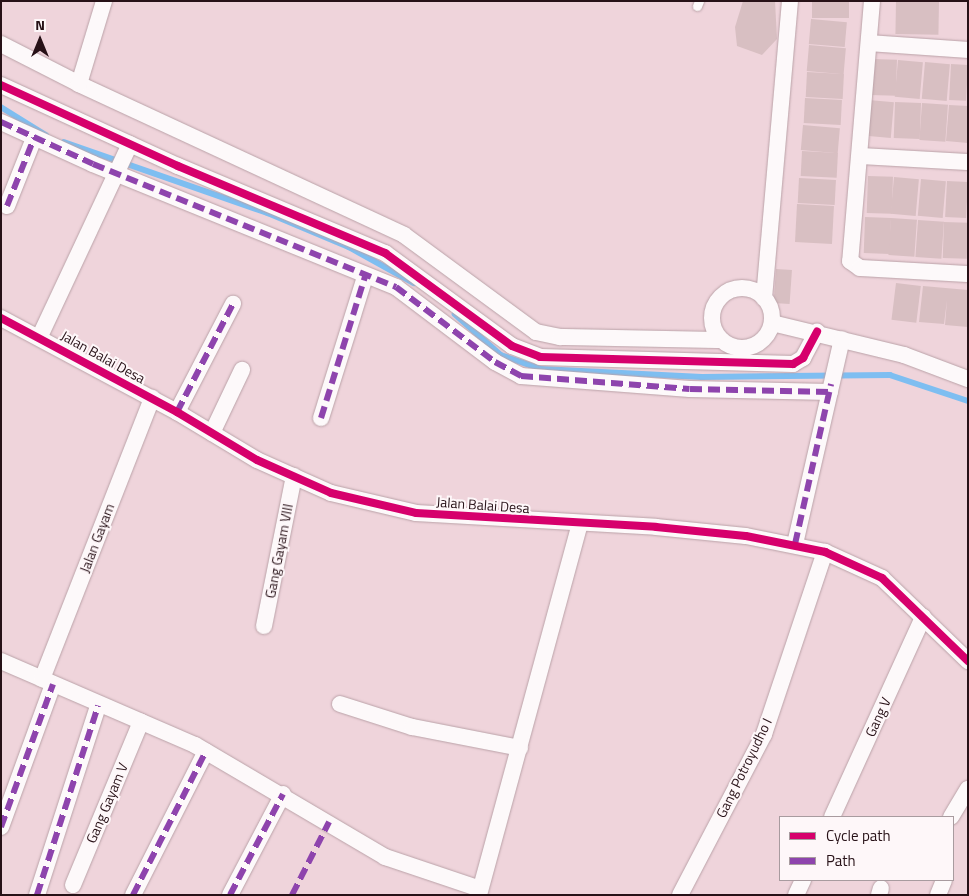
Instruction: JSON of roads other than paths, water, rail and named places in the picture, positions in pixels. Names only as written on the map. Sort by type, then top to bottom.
[{"type":"street","points":[[79,84],[104,1]]},
{"type":"street","points":[[1,44],[79,84],[404,235],[536,332],[560,337],[721,340],[735,347],[752,347],[765,338],[772,323],[764,298],[790,1]]},
{"type":"street","points":[[872,1],[850,260],[853,265],[968,274]]},
{"type":"street","points":[[869,43],[968,50]]},
{"type":"street","points":[[1,85],[123,158],[365,277],[402,277],[512,346],[540,358],[793,364],[803,358],[817,332]]},
{"type":"street","points":[[1,122],[34,138],[123,158],[372,247],[495,362],[521,376],[690,389],[831,388]]},
{"type":"street","points":[[7,206],[34,138]]},
{"type":"street","points":[[860,156],[968,162]]},
{"type":"street","points":[[40,336],[123,158]]},
{"type":"street","points":[[321,418],[365,277]]},
{"type":"street","points":[[721,340],[712,324],[718,300],[741,288],[764,298]]},
{"type":"street","points":[[177,412],[233,304]]},
{"type":"street","name":"Jalan Balai Desa","points":[[1,318],[40,336],[212,433],[331,493],[416,513],[656,528],[795,544],[825,552],[882,578],[968,661]]},
{"type":"street","points":[[772,323],[817,332],[904,355],[968,379]]},
{"type":"street","points":[[795,544],[842,339]]},
{"type":"street","points":[[212,433],[242,370]]},
{"type":"street","name":"Jalan Gayam","points":[[1,827],[47,681],[152,398]]},
{"type":"street","name":"Gang Gayam VIII","points":[[264,626],[294,476]]},
{"type":"street","points":[[2,663],[206,751],[283,794],[385,857],[479,892],[580,524]]},
{"type":"street","name":"Gang Potroyudho I","points":[[680,895],[764,734],[825,552]]},
{"type":"street","name":"Gang V","points":[[832,816],[923,617]]},
{"type":"street","points":[[340,704],[412,727],[520,748]]},
{"type":"street","points":[[37,895],[98,706]]},
{"type":"street","name":"Gang Gayam V","points":[[73,885],[141,722]]},
{"type":"street","points":[[133,895],[206,751]]},
{"type":"street","points":[[952,816],[968,789]]},
{"type":"street","points":[[230,895],[283,794]]},
{"type":"street","points":[[796,895],[803,881]]},
{"type":"street","points":[[938,895],[944,881]]},
{"type":"waterway","points":[[1,107],[46,135]]},
{"type":"waterway","points":[[64,142],[268,213],[349,247],[414,283]]},
{"type":"waterway","points":[[455,314],[501,355],[541,369],[702,377],[890,375],[968,401]]}]
